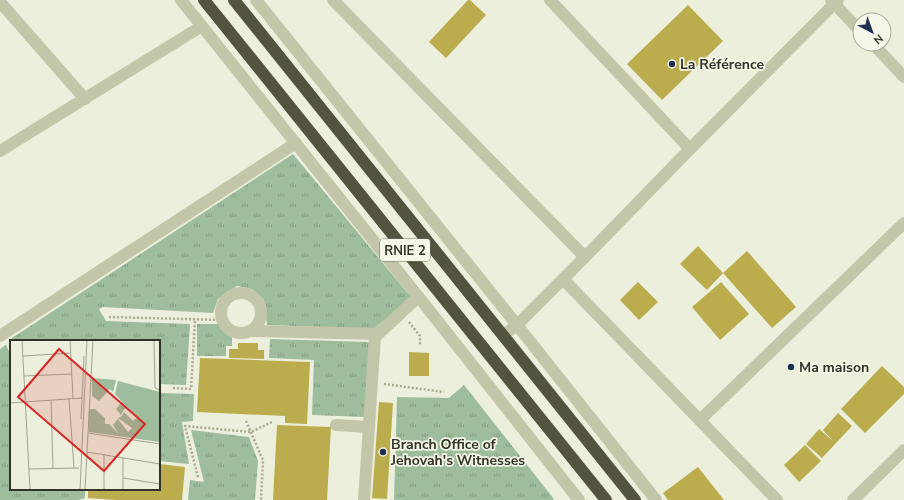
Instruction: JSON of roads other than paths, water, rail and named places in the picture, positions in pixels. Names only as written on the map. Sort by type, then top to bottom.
[{"type":"highway","name":"RNIE 2","points":[[204,0],[606,500]]},
{"type":"highway","name":"RNIE 2","points":[[234,0],[636,500]]},
{"type":"street","points":[[181,0],[579,500]]},
{"type":"street","points":[[256,0],[656,500]]},
{"type":"street","points":[[333,0],[585,257]]},
{"type":"street","points":[[550,0],[690,149]]},
{"type":"street","points":[[503,335],[517,325],[585,257],[834,1],[852,21]]},
{"type":"street","points":[[0,2],[85,99]]},
{"type":"street","points":[[0,152],[202,26]]},
{"type":"street","points":[[881,52],[904,77]]},
{"type":"street","points":[[0,336],[296,143]]},
{"type":"street","points":[[700,420],[904,223]]},
{"type":"street","points":[[563,279],[777,500]]},
{"type":"street","points":[[249,331],[259,322],[261,309],[259,303],[254,297],[248,294],[242,292],[235,293],[224,302],[221,308],[221,314],[222,320],[226,326],[230,330],[236,332],[378,334]]},
{"type":"street","points":[[364,500],[374,337],[418,296]]},
{"type":"street","points":[[336,425],[369,427]]},
{"type":"street","points":[[853,500],[904,450]]},
{"type":"place","name":"La Référence","points":[[672,64]]},
{"type":"place","name":"Ma maison","points":[[791,367]]},
{"type":"place","name":"Branch Office of Jehovah's Witnesses","points":[[383,452]]}]
